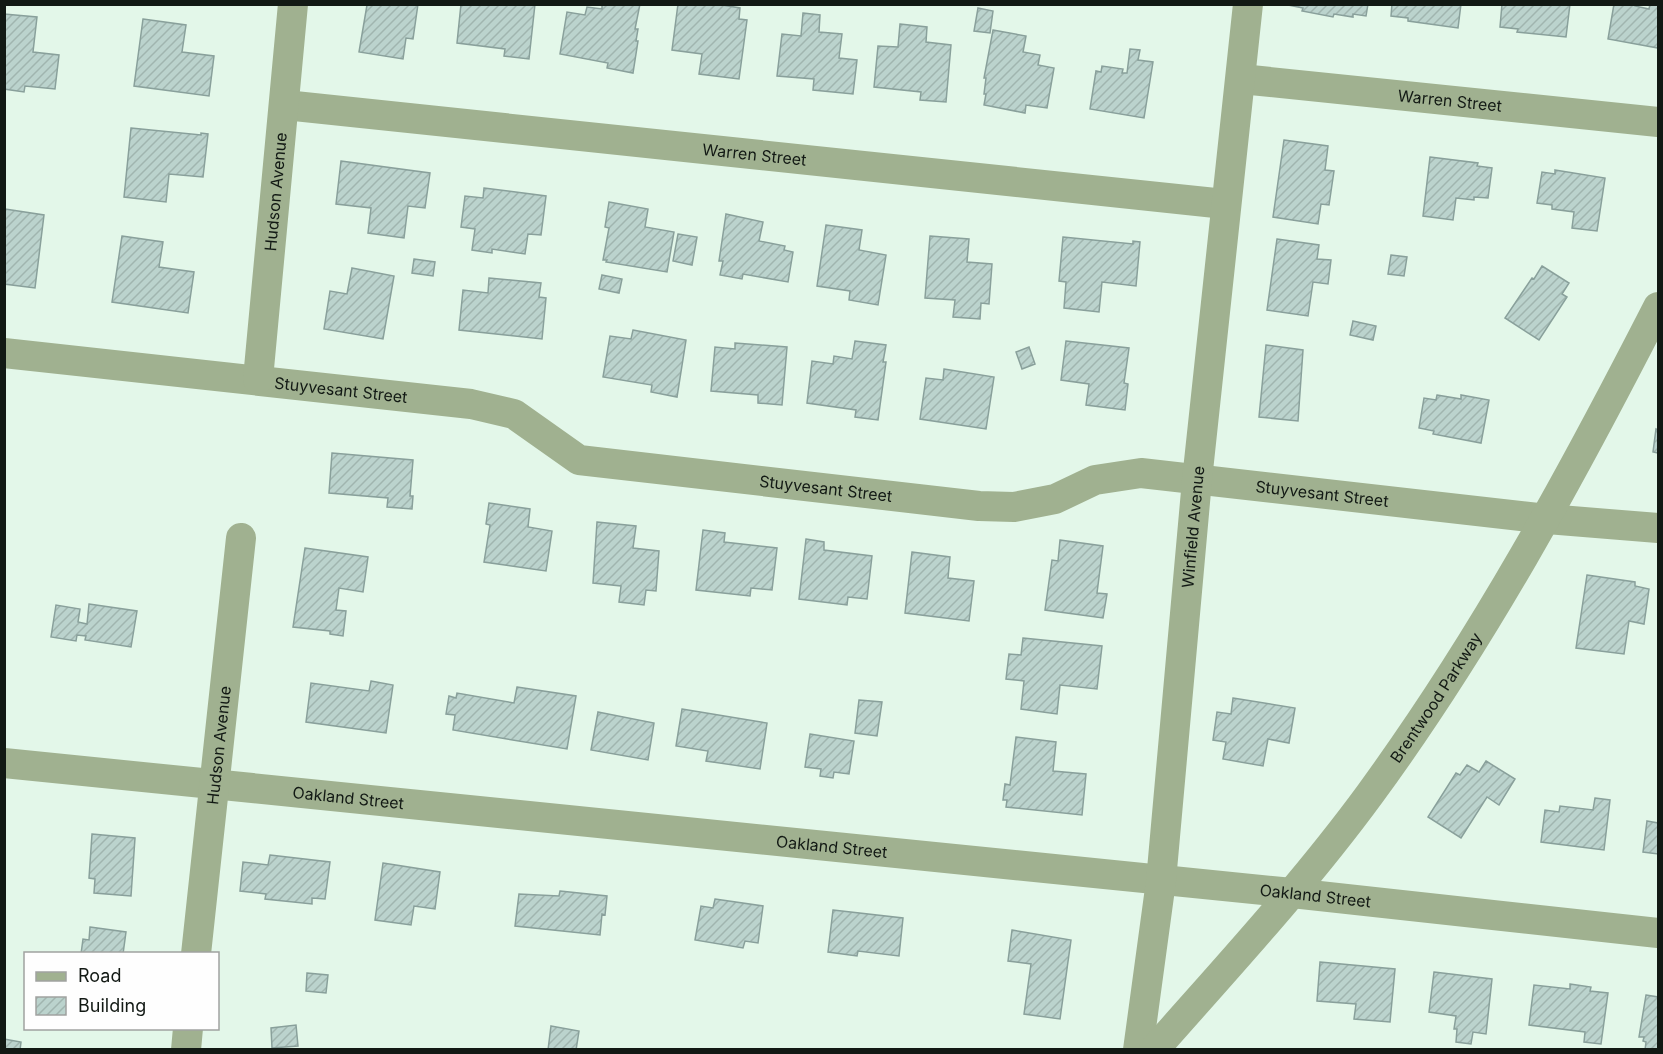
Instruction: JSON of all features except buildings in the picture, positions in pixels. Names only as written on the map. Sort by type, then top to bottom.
[{"type":"street","name":"Hudson Avenue","points":[[258,379],[293,4]]},
{"type":"street","name":"Winfield Avenue","points":[[1138,1050],[1161,881],[1197,480],[1248,4]]},
{"type":"street","name":"Warren Street","points":[[1241,79],[1659,122]]},
{"type":"street","name":"Warren Street","points":[[285,105],[1226,204]]},
{"type":"street","name":"Brentwood Parkway","points":[[1154,1050],[1292,894],[1370,794],[1446,685],[1547,519],[1659,307]]},
{"type":"street","name":"Stuyvesant Street","points":[[4,354],[258,379],[471,404],[514,414],[579,460],[979,506],[1014,507],[1055,499],[1095,480],[1141,473],[1547,519],[1659,528]]},
{"type":"street","name":"Hudson Avenue","points":[[196,952],[241,538]]},
{"type":"street","name":"Oakland Street","points":[[4,764],[1659,933]]},
{"type":"street","points":[[186,1050],[188,1030]]}]
